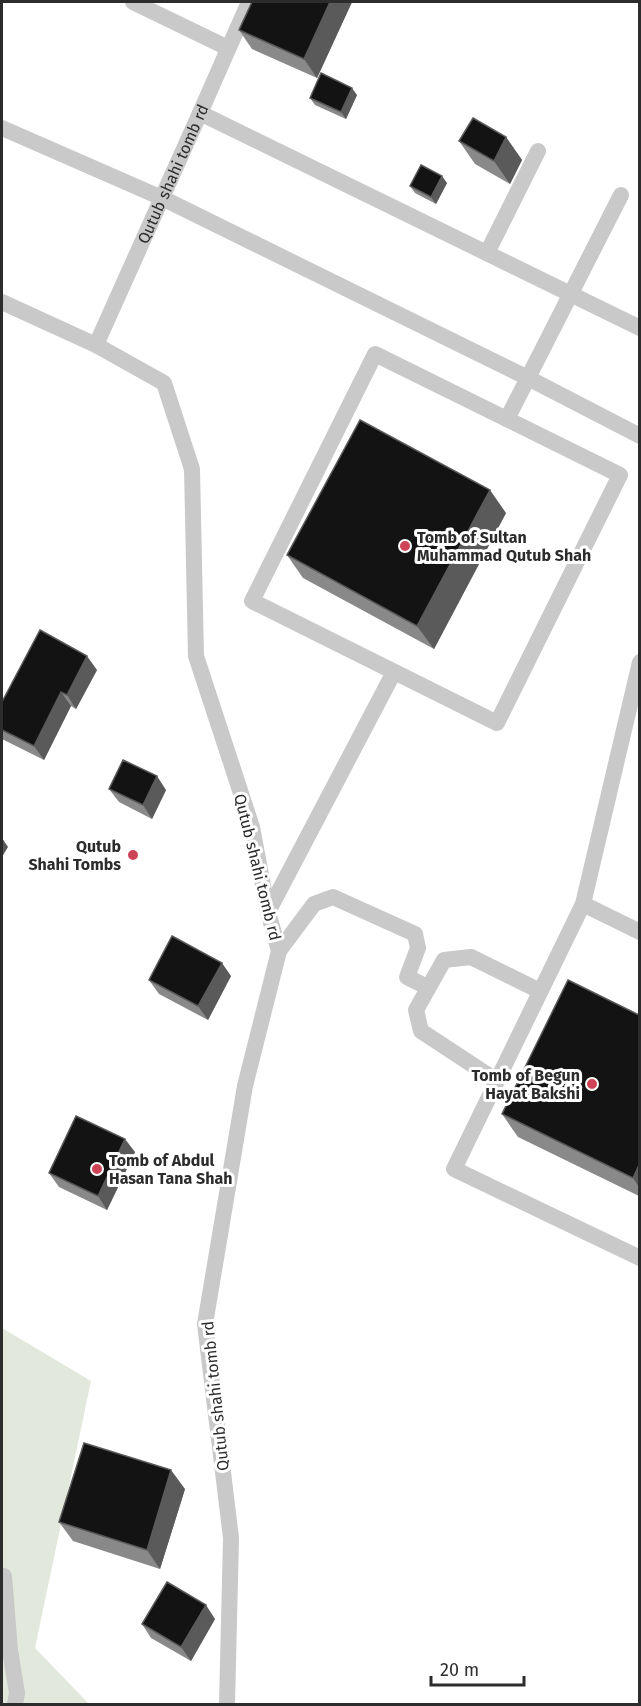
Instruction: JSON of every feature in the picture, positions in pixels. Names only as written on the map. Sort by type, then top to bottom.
[{"type":"lane","points":[[133,2],[228,48]]},
{"type":"lane","name":"Qutub shahi tomb rd","points":[[96,345],[249,2]]},
{"type":"lane","points":[[200,113],[639,328]]},
{"type":"lane","points":[[2,128],[162,198],[528,378],[639,436]]},
{"type":"lane","points":[[487,253],[538,151]]},
{"type":"lane","points":[[507,419],[621,195]]},
{"type":"lane","name":"Qutub shahi tomb rd","points":[[2,302],[96,345],[164,383],[192,469],[196,656],[252,827],[268,912],[279,951],[245,1086],[205,1324],[231,1539],[227,1704]]},
{"type":"lane","points":[[375,354],[620,475],[496,723],[394,672],[252,601],[375,354]]},
{"type":"lane","points":[[639,662],[583,904],[454,1168],[639,1258]]},
{"type":"lane","points":[[268,912],[394,672]]},
{"type":"lane","points":[[279,951],[314,904],[333,897],[415,934],[418,948],[407,977],[427,987]]},
{"type":"lane","points":[[583,904],[639,932]]},
{"type":"lane","points":[[497,1081],[421,1031],[416,1010],[444,960],[471,957],[540,991]]},
{"type":"lane","points":[[4,1576],[9,1650],[17,1693],[15,1704]]},
{"type":"shaded area","points":[[2,1328],[91,1381],[35,1648],[89,1704],[2,1704]]},
{"type":"building","points":[[252,2],[330,2],[304,59],[239,30]]},
{"type":"building","points":[[321,73],[352,88],[341,112],[310,98]]},
{"type":"building","points":[[473,118],[506,137],[494,161],[459,141]]},
{"type":"building","points":[[421,165],[442,176],[431,197],[410,186]]},
{"type":"building","name":"Tomb of Sultan Muhammad Qutub Shah","points":[[360,420],[490,490],[417,626],[287,555]]},
{"type":"building","points":[[40,630],[87,656],[67,695],[61,692],[34,746],[2,730],[2,702]]},
{"type":"building","points":[[123,760],[157,776],[143,805],[109,789]]},
{"type":"building","points":[[172,936],[222,963],[198,1006],[149,980]]},
{"type":"building","name":"Tomb of Begun Hayat Bakshi","points":[[568,980],[639,1015],[639,1165],[633,1178],[502,1114]]},
{"type":"building","name":"Tomb of Abdul Hasan Tana Shah","points":[[76,1116],[125,1139],[98,1196],[49,1173]]},
{"type":"building","points":[[84,1443],[171,1470],[147,1550],[59,1522]]},
{"type":"building","points":[[167,1582],[206,1605],[181,1647],[142,1624]]},
{"type":"place","name":"Tomb of Sultan Muhammad Qutub Shah","points":[[405,546]]},
{"type":"place","name":"Qutub Shahi Tombs","points":[[133,855]]},
{"type":"place","name":"Tomb of Begun Hayat Bakshi","points":[[592,1084]]},
{"type":"place","name":"Tomb of Abdul Hasan Tana Shah","points":[[97,1169]]}]
